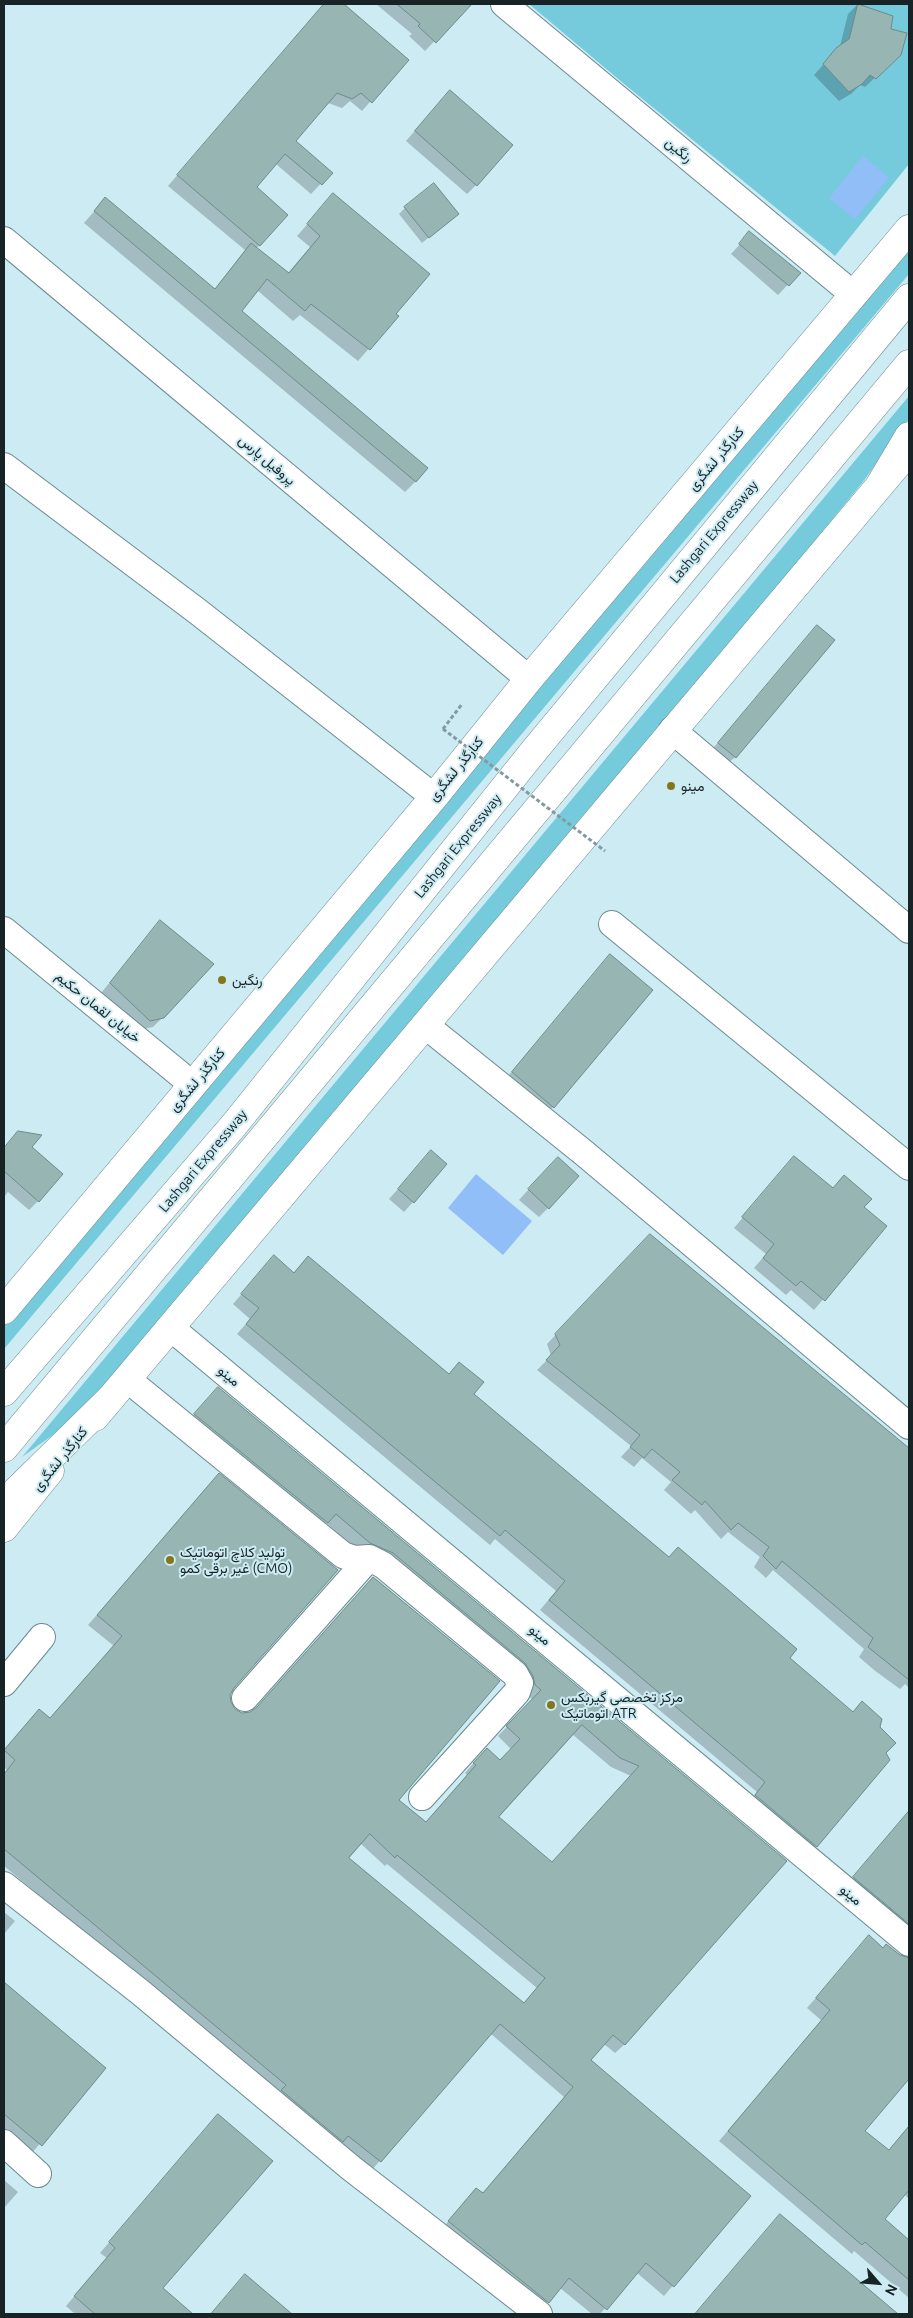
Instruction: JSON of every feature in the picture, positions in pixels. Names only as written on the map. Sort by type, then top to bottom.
[{"type":"main road","name":"کنارگذر لشگری","points":[[4,1310],[434,797],[529,680],[909,229]]},
{"type":"main road","name":"Lashgari Expressway","points":[[4,1392],[234,1126],[533,752],[909,298]]},
{"type":"main road","points":[[4,1448],[909,364]]},
{"type":"main road","points":[[881,482],[909,436]]},
{"type":"main road","name":"کنارگذر لشگری","points":[[4,1528],[119,1388],[909,450]]},
{"type":"main road","points":[[4,1503],[119,1388]]},
{"type":"lane","name":"رنگین","points":[[504,4],[854,295]]},
{"type":"lane","name":"پروفیل پارس","points":[[4,240],[529,680]]},
{"type":"lane","points":[[4,466],[198,611],[434,797]]},
{"type":"lane","points":[[672,730],[909,930]]},
{"type":"lane","points":[[612,924],[909,1167]]},
{"type":"lane","name":"خیابان لقمان حکیم","points":[[4,930],[193,1085]]},
{"type":"lane","points":[[425,1025],[584,1153],[909,1426]]},
{"type":"lane","name":"مینو","points":[[171,1328],[909,1943]]},
{"type":"lane","points":[[119,1388],[343,1555],[354,1559],[369,1558],[383,1565],[515,1674],[520,1683],[516,1692],[422,1797]]},
{"type":"lane","points":[[246,1698],[369,1558]]},
{"type":"lane","points":[[4,1683],[42,1638]]},
{"type":"lane","points":[[4,1885],[140,1992],[351,2168],[539,2314]]},
{"type":"lane","points":[[4,2143],[38,2174]]},
{"type":"path","points":[[462,704],[443,729],[605,851]]},
{"type":"shaded area","points":[[529,4],[909,4],[909,164],[835,256]]},
{"type":"shaded area","points":[[863,156],[889,178],[855,219],[829,198]]},
{"type":"shaded area","points":[[909,238],[909,274],[4,1349],[4,1317]]},
{"type":"shaded area","points":[[909,396],[909,419],[862,483],[669,719],[78,1417],[22,1457]]},
{"type":"shaded area","points":[[476,1174],[532,1221],[503,1255],[448,1208]]},
{"type":"building","points":[[324,4],[344,4],[409,60],[372,103],[361,93],[352,99],[337,93],[296,141],[333,173],[322,185],[285,154],[257,187],[288,215],[260,246],[177,175]]},
{"type":"building","points":[[397,4],[472,4],[436,43],[418,26],[420,24]]},
{"type":"building","points":[[858,4],[893,16],[891,29],[907,33],[901,55],[876,79],[870,75],[862,84],[849,92],[823,64],[836,48],[849,39]]},
{"type":"building","points":[[450,90],[513,145],[477,186],[415,131]]},
{"type":"building","points":[[434,183],[459,214],[429,238],[404,207]]},
{"type":"building","points":[[333,193],[430,274],[396,314],[399,316],[370,350],[311,304],[305,311],[267,279],[242,311],[428,468],[416,482],[94,211],[105,197],[215,289],[251,243],[289,273],[320,236],[307,224]]},
{"type":"building","points":[[749,231],[801,273],[789,286],[739,244]]},
{"type":"building","points":[[817,625],[835,640],[736,758],[718,743]]},
{"type":"building","points":[[160,920],[214,964],[164,1018],[150,1021],[110,983]]},
{"type":"building","points":[[610,954],[653,990],[554,1108],[512,1072]]},
{"type":"building","points":[[18,1131],[42,1135],[32,1147],[63,1174],[39,1202],[4,1171],[4,1148]]},
{"type":"building","points":[[431,1150],[447,1164],[414,1203],[398,1189]]},
{"type":"building","points":[[794,1156],[833,1188],[844,1175],[872,1199],[864,1207],[887,1226],[825,1301],[801,1281],[796,1286],[763,1258],[774,1244],[742,1217]]},
{"type":"building","points":[[558,1157],[579,1176],[549,1209],[528,1189]]},
{"type":"building","points":[[650,1234],[909,1448],[909,1680],[868,1647],[873,1638],[782,1561],[776,1569],[763,1556],[769,1547],[738,1523],[731,1530],[705,1501],[702,1505],[672,1480],[680,1472],[652,1449],[644,1458],[630,1447],[640,1435],[546,1360],[560,1345],[555,1334]]},
{"type":"building","points":[[274,1255],[294,1273],[308,1256],[449,1374],[459,1362],[484,1382],[474,1394],[669,1557],[678,1547],[797,1649],[790,1658],[853,1712],[862,1701],[882,1719],[880,1727],[896,1743],[886,1753],[890,1760],[817,1847],[755,1795],[765,1782],[549,1600],[565,1581],[505,1530],[500,1536],[246,1324],[259,1308],[241,1294]]},
{"type":"building","points":[[218,1387],[787,1861],[625,2045],[613,2035],[591,2060],[751,2196],[674,2287],[646,2263],[607,2310],[569,2278],[549,2303],[448,2221],[476,2188],[483,2193],[573,2087],[500,2024],[381,2162],[348,2136],[343,2142],[281,2090],[286,2085],[4,1849],[4,1774],[15,1760],[4,1750],[39,1709],[50,1718],[122,1636],[97,1615],[219,1473],[338,1570],[234,1688],[230,1695],[235,1709],[242,1713],[250,1712],[256,1708],[373,1577],[500,1681],[399,1800],[426,1822],[476,1765],[473,1763],[487,1748],[500,1760],[520,1739],[506,1726],[541,1690],[535,1685],[533,1676],[525,1663],[393,1553],[370,1543],[336,1514],[328,1523],[194,1414]],"holes":[[[582,1725],[620,1758],[639,1766],[552,1862],[499,1817]],[[370,1834],[395,1858],[397,1855],[545,1978],[524,2003],[349,1858]]]},
{"type":"building","points":[[909,1811],[909,1924],[853,1877]]},
{"type":"building","points":[[869,1935],[883,1948],[886,1944],[900,1955],[909,1958],[909,2079],[865,2131],[889,2150],[909,2126],[909,2190],[885,2219],[909,2240],[909,2280],[865,2242],[862,2245],[728,2131],[830,2010],[816,1998]]},
{"type":"building","points":[[4,1982],[106,2068],[42,2146],[4,2114]]},
{"type":"building","points":[[218,2114],[273,2161],[163,2288],[193,2314],[95,2314],[74,2296],[115,2248],[109,2242]]},
{"type":"building","points":[[780,2214],[898,2314],[695,2314]]},
{"type":"building","points":[[245,2274],[292,2314],[211,2314]]},
{"type":"place","name":"مینو","points":[[671,786]]},
{"type":"place","name":"رنگین","points":[[222,980]]},
{"type":"place","name":"تولید کلاچ اتوماتیک غیر برقی کمو (CMO)","points":[[170,1560]]},
{"type":"place","name":"مرکز تخصصی گیربکس اتوماتیک ATR","points":[[551,1705]]}]
